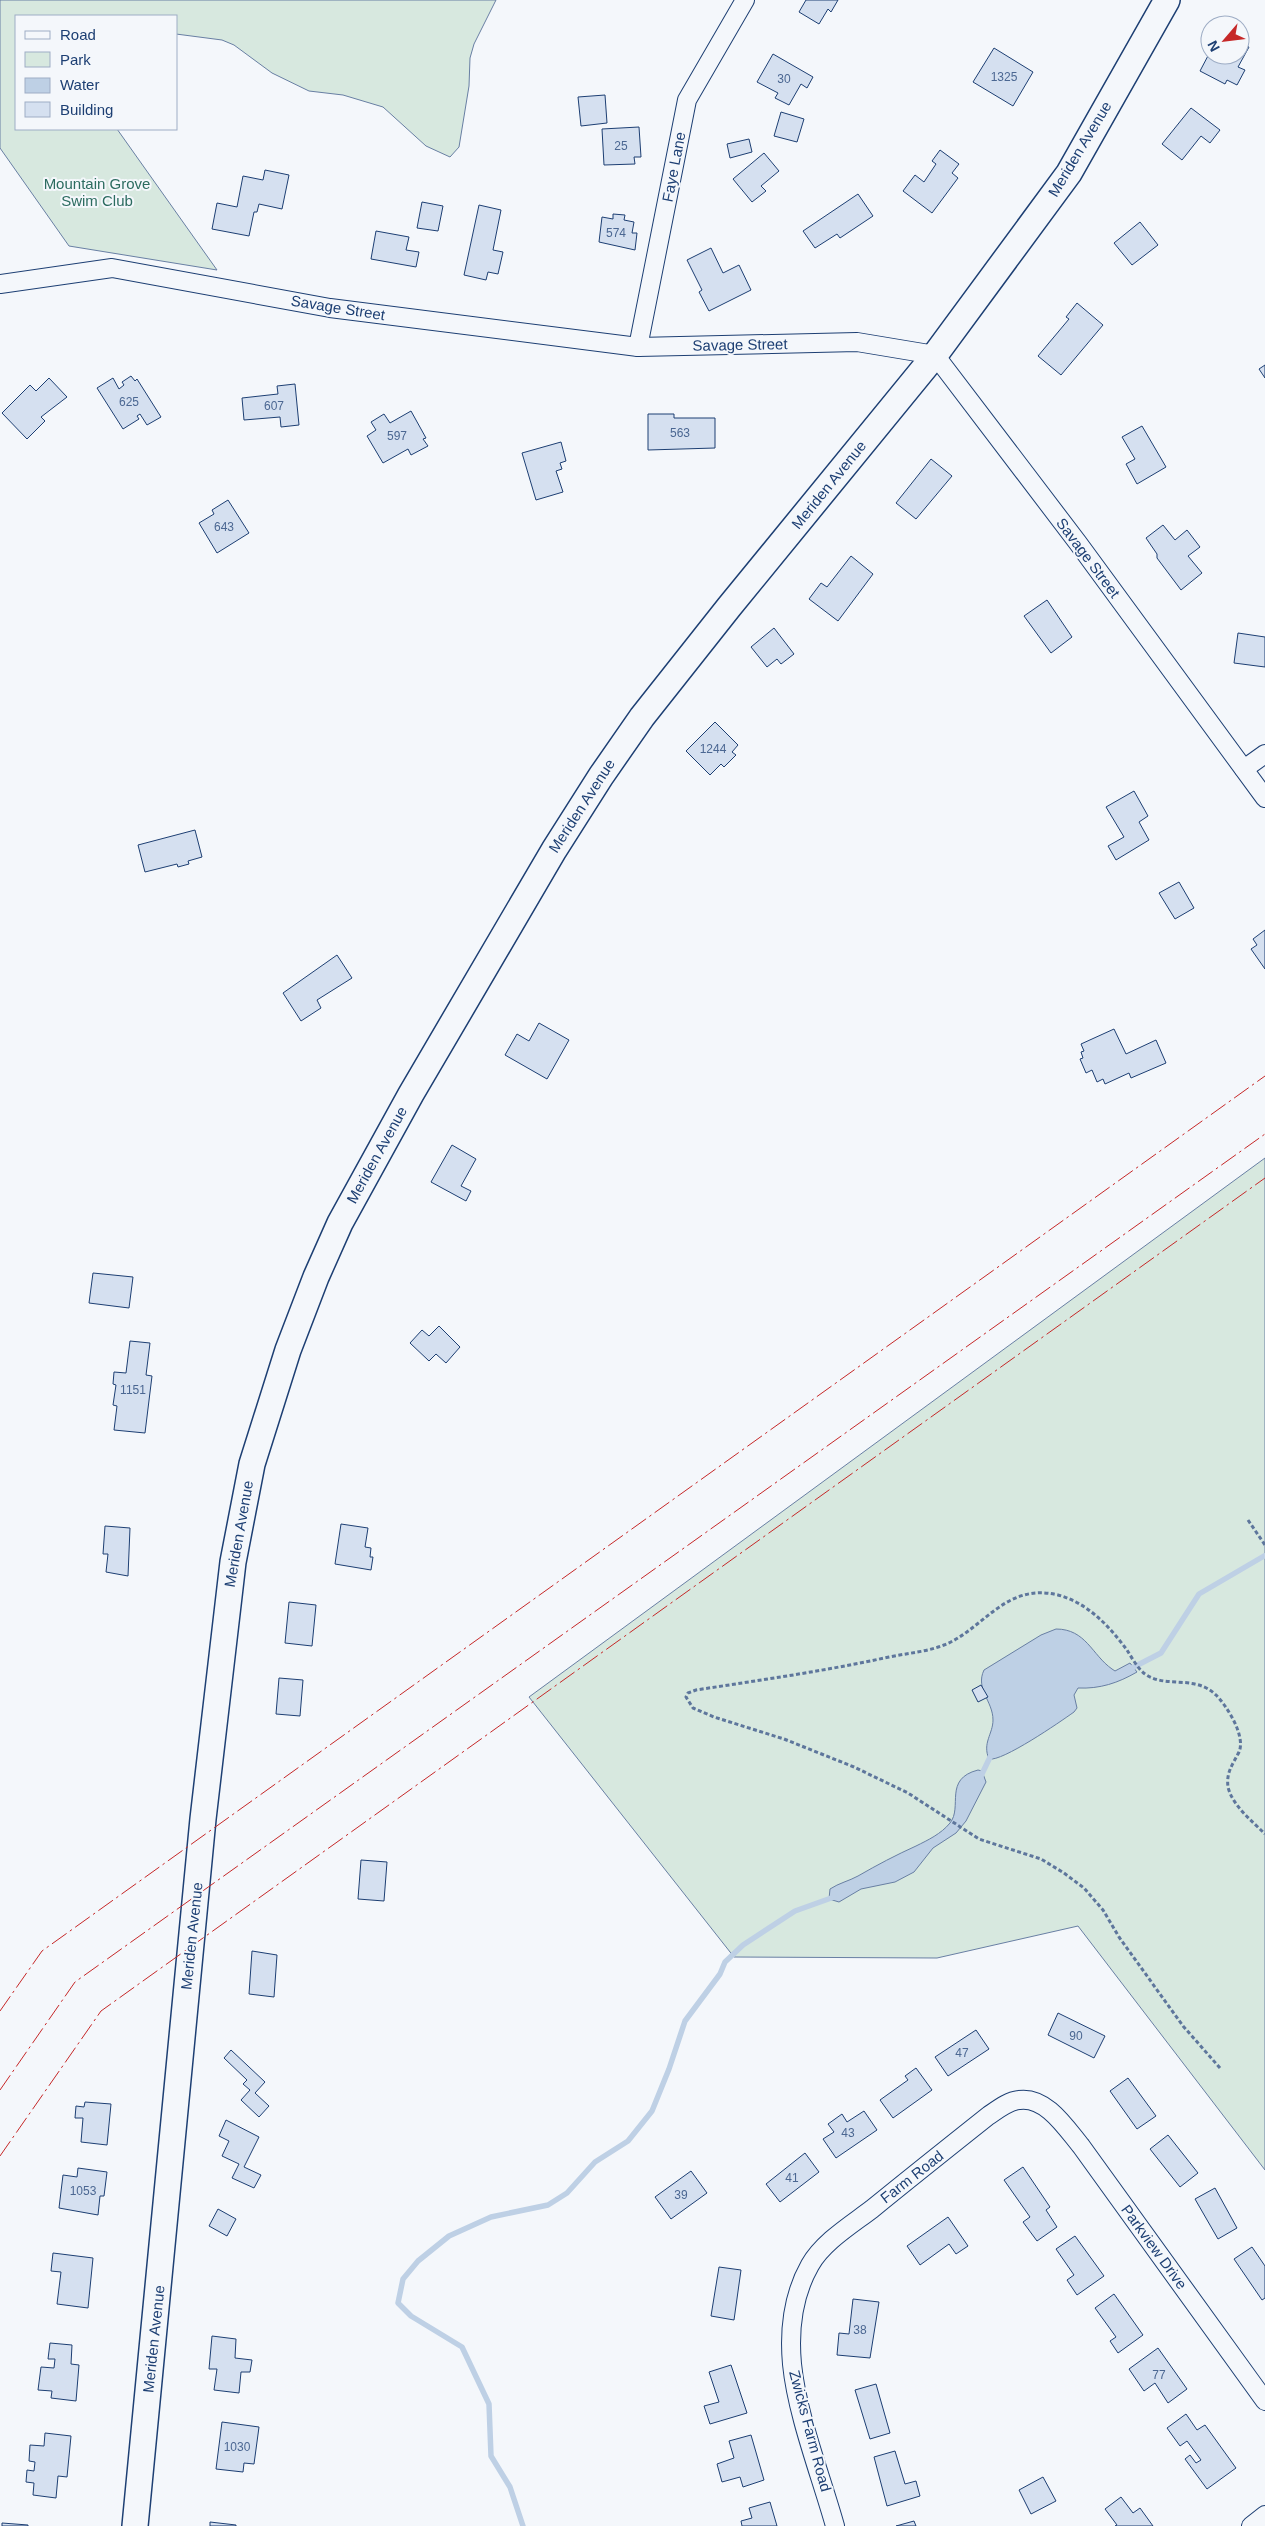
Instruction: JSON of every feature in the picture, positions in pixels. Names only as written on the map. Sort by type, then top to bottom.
[{"type":"main road","name":"Meriden Avenue","points":[[135,2526],[185,2000],[225,1612],[244,1497],[288,1350],[340,1222],[366,1173],[554,850],[601,776],[642,718],[723,614],[935,356],[1069,173],[1167,0]]},
{"type":"street","name":"Faye Lane","points":[[638,347],[687,100],[745,0]]},
{"type":"street","name":"Savage Street","points":[[0,284],[112,268],[330,308],[638,347],[857,342],[935,356],[1265,798]]},
{"type":"street","points":[[1244,769],[1265,754]]},
{"type":"street","name":"Farm Road","points":[[804,2276],[811,2263],[838,2236],[988,2116],[1005,2105],[1019,2100],[1034,2100]]},
{"type":"street","name":"Parkview Drive","points":[[1034,2100],[1054,2115],[1081,2146],[1265,2401]]},
{"type":"street","name":"Zwicks Farm Road","points":[[804,2276],[792,2321],[792,2366],[797,2392],[835,2526]]},
{"type":"street","points":[[1251,2526],[1265,2515]]},
{"type":"path","points":[[1248,1520],[1265,1545]]},
{"type":"path","points":[[1220,2068],[1183,2026],[1119,1937],[1103,1910],[1084,1888],[1041,1858],[991,1845],[908,1792],[820,1752],[693,1708],[687,1702],[688,1693],[696,1690],[822,1672],[933,1649],[956,1639],[1003,1604],[1030,1594],[1042,1593],[1067,1598],[1091,1610],[1107,1626],[1143,1673],[1163,1681],[1191,1682],[1216,1695],[1238,1726],[1240,1740],[1240,1750],[1229,1769],[1228,1787],[1232,1798],[1265,1834]]},
{"type":"green space","name":"Mountain Grove Swim Club","points":[[0,0],[496,0],[474,44],[470,58],[469,86],[459,147],[450,157],[426,146],[383,107],[343,95],[309,91],[272,73],[234,45],[222,40],[178,34],[178,15],[15,15],[15,130],[118,130],[217,270],[69,246],[0,148]]},
{"type":"green space","points":[[1265,1158],[1265,2170],[1078,1926],[937,1958],[734,1957],[529,1697]]},
{"type":"water","points":[[1056,1629],[1075,1633],[1115,1671],[1130,1663],[1137,1672],[1109,1685],[1078,1688],[1074,1695],[1077,1708],[1074,1712],[1018,1748],[996,1758],[989,1759],[987,1743],[993,1720],[983,1689],[982,1677],[984,1670],[1041,1635]]},
{"type":"water","points":[[978,1770],[982,1771],[986,1782],[966,1821],[956,1833],[933,1848],[914,1872],[895,1882],[861,1889],[839,1902],[829,1899],[830,1889],[833,1887],[855,1878],[943,1830],[954,1816],[957,1787],[961,1780],[967,1774]]},
{"type":"building","points":[[806,0],[838,0],[831,12],[828,9],[819,24],[799,12]]},
{"type":"building","points":[[994,48],[1033,72],[1013,106],[973,82]]},
{"type":"building","points":[[773,54],[813,77],[807,88],[801,84],[789,105],[775,98],[778,93],[757,82]]},
{"type":"building","points":[[1203,65],[1239,65],[1238,67],[1245,70],[1237,85],[1227,80],[1225,84],[1200,71]]},
{"type":"building","points":[[605,95],[607,123],[581,126],[578,97]]},
{"type":"building","points":[[1191,108],[1220,130],[1210,143],[1201,136],[1182,160],[1162,144]]},
{"type":"building","points":[[781,112],[804,119],[797,142],[774,136]]},
{"type":"building","points":[[639,127],[641,157],[634,157],[635,164],[604,165],[602,129]]},
{"type":"building","points":[[749,139],[752,152],[730,158],[727,144]]},
{"type":"building","points":[[940,150],[959,164],[952,173],[958,178],[932,213],[903,191],[915,175],[924,182],[936,164],[932,161]]},
{"type":"building","points":[[764,153],[779,171],[761,186],[766,191],[752,202],[733,179]]},
{"type":"building","points":[[265,170],[289,175],[282,209],[259,204],[257,212],[254,212],[249,236],[212,229],[217,203],[237,207],[243,176],[263,180]]},
{"type":"building","points":[[858,194],[873,216],[840,238],[837,234],[815,248],[803,231]]},
{"type":"building","points":[[422,202],[443,206],[438,231],[417,228]]},
{"type":"building","points":[[479,205],[501,210],[493,250],[503,252],[498,274],[488,272],[486,280],[464,275]]},
{"type":"building","points":[[613,214],[625,215],[624,220],[634,222],[632,233],[637,233],[635,250],[599,242],[602,217],[613,219]]},
{"type":"building","points":[[1140,222],[1158,245],[1132,265],[1114,243]]},
{"type":"building","points":[[376,231],[409,237],[406,250],[419,252],[416,267],[371,259]]},
{"type":"building","points":[[711,248],[723,273],[739,265],[751,290],[709,311],[699,292],[702,290],[687,260]]},
{"type":"building","points":[[1077,303],[1103,325],[1061,375],[1038,356],[1069,319],[1066,317]]},
{"type":"building","points":[[1265,365],[1265,378],[1259,369]]},
{"type":"building","points":[[131,376],[135,381],[137,379],[161,417],[147,425],[140,414],[137,416],[139,419],[123,429],[97,388],[113,378],[119,389],[124,385],[122,382]]},
{"type":"building","points":[[49,378],[67,397],[41,417],[45,421],[27,439],[2,413],[30,385],[36,391]]},
{"type":"building","points":[[295,384],[299,425],[281,427],[280,417],[244,420],[242,398],[278,394],[277,386]]},
{"type":"building","points":[[411,411],[426,438],[423,439],[428,446],[411,455],[408,449],[383,463],[367,436],[376,430],[371,422],[384,414],[390,423]]},
{"type":"building","points":[[648,414],[674,414],[674,418],[715,418],[715,448],[648,450]]},
{"type":"building","points":[[1142,426],[1166,467],[1137,484],[1126,464],[1135,459],[1122,437]]},
{"type":"building","points":[[561,442],[566,461],[560,463],[562,469],[556,471],[563,492],[536,500],[522,453]]},
{"type":"building","points":[[931,459],[952,476],[916,519],[896,503]]},
{"type":"building","points":[[228,500],[249,533],[217,553],[199,523],[214,514],[212,510]]},
{"type":"building","points":[[1163,525],[1175,540],[1187,530],[1200,547],[1188,556],[1202,573],[1181,590],[1157,558],[1157,554],[1146,538]]},
{"type":"building","points":[[851,556],[873,574],[838,621],[809,599],[821,583],[827,587]]},
{"type":"building","points":[[1047,600],[1072,637],[1051,653],[1024,616]]},
{"type":"building","points":[[774,628],[794,654],[781,664],[777,659],[767,667],[751,647]]},
{"type":"building","points":[[1238,633],[1265,637],[1265,667],[1234,663]]},
{"type":"building","points":[[715,722],[738,745],[732,752],[736,755],[724,767],[721,764],[710,775],[686,751]]},
{"type":"building","points":[[1134,791],[1148,816],[1139,822],[1149,840],[1116,860],[1108,846],[1124,837],[1106,807]]},
{"type":"building","points":[[195,830],[202,857],[188,861],[189,864],[178,867],[177,864],[145,872],[138,845]]},
{"type":"building","points":[[1179,882],[1194,908],[1175,919],[1159,893]]},
{"type":"building","points":[[1265,930],[1265,969],[1251,949],[1257,945],[1253,939]]},
{"type":"building","points":[[337,955],[352,978],[317,1000],[321,1008],[301,1021],[283,993]]},
{"type":"building","points":[[539,1023],[569,1040],[547,1079],[505,1055],[517,1034],[529,1041]]},
{"type":"building","points":[[1114,1029],[1126,1054],[1156,1040],[1166,1063],[1131,1078],[1129,1073],[1105,1084],[1103,1079],[1097,1082],[1092,1070],[1086,1073],[1080,1059],[1083,1058],[1081,1052],[1084,1051],[1081,1044]]},
{"type":"building","points":[[452,1145],[476,1159],[461,1186],[471,1191],[466,1201],[431,1182]]},
{"type":"building","points":[[93,1273],[133,1277],[129,1308],[89,1303]]},
{"type":"building","points":[[439,1326],[460,1347],[446,1363],[436,1354],[429,1361],[410,1343],[422,1330],[429,1336]]},
{"type":"building","points":[[130,1341],[150,1343],[146,1375],[152,1376],[145,1433],[114,1430],[117,1406],[113,1405],[116,1385],[113,1384],[114,1372],[126,1373]]},
{"type":"building","points":[[341,1524],[368,1528],[365,1547],[371,1548],[370,1557],[373,1557],[371,1570],[335,1564]]},
{"type":"building","points":[[105,1526],[130,1528],[128,1576],[106,1572],[108,1554],[103,1554]]},
{"type":"building","points":[[289,1602],[316,1605],[312,1646],[285,1643]]},
{"type":"building","points":[[279,1678],[303,1680],[300,1716],[276,1714]]},
{"type":"building","points":[[981,1685],[988,1697],[978,1702],[972,1690]]},
{"type":"building","points":[[361,1860],[387,1862],[384,1901],[358,1899]]},
{"type":"building","points":[[252,1951],[277,1955],[274,1997],[249,1994]]},
{"type":"building","points":[[1058,2013],[1105,2036],[1094,2058],[1048,2035]]},
{"type":"building","points":[[976,2030],[989,2049],[948,2076],[935,2057]]},
{"type":"building","points":[[231,2050],[265,2082],[255,2093],[269,2106],[259,2117],[241,2100],[250,2090],[243,2084],[247,2080],[224,2058]]},
{"type":"building","points":[[916,2068],[932,2090],[893,2118],[880,2100],[908,2080],[905,2076]]},
{"type":"building","points":[[1128,2078],[1156,2116],[1137,2129],[1110,2091]]},
{"type":"building","points":[[85,2102],[111,2104],[107,2145],[81,2142],[83,2118],[75,2118],[76,2106],[84,2107]]},
{"type":"building","points":[[864,2111],[877,2130],[836,2158],[823,2139],[834,2132],[828,2124],[842,2114],[847,2122]]},
{"type":"building","points":[[226,2120],[259,2137],[244,2167],[261,2175],[254,2188],[232,2178],[239,2164],[222,2156],[229,2141],[219,2136]]},
{"type":"building","points":[[1168,2135],[1198,2173],[1180,2187],[1150,2149]]},
{"type":"building","points":[[805,2153],[819,2172],[780,2202],[766,2184]]},
{"type":"building","points":[[1023,2167],[1050,2207],[1046,2210],[1057,2227],[1037,2241],[1023,2222],[1030,2217],[1004,2180]]},
{"type":"building","points":[[78,2168],[107,2172],[104,2196],[100,2196],[98,2215],[59,2208],[63,2175],[77,2177]]},
{"type":"building","points":[[691,2171],[707,2193],[671,2219],[655,2197]]},
{"type":"building","points":[[1215,2188],[1237,2228],[1218,2239],[1195,2199]]},
{"type":"building","points":[[218,2209],[236,2219],[227,2236],[209,2226]]},
{"type":"building","points":[[948,2217],[968,2246],[956,2254],[949,2244],[920,2265],[907,2246]]},
{"type":"building","points":[[1075,2236],[1104,2276],[1077,2295],[1067,2280],[1074,2275],[1056,2249]]},
{"type":"building","points":[[1252,2247],[1265,2266],[1265,2298],[1262,2300],[1234,2259]]},
{"type":"building","points":[[53,2253],[93,2258],[88,2308],[57,2304],[61,2272],[51,2271]]},
{"type":"building","points":[[719,2267],[741,2270],[734,2320],[711,2316]]},
{"type":"building","points":[[1114,2294],[1143,2335],[1118,2353],[1110,2341],[1116,2337],[1095,2308]]},
{"type":"building","points":[[853,2299],[879,2302],[870,2358],[837,2355],[839,2333],[849,2334]]},
{"type":"building","points":[[212,2336],[236,2339],[235,2358],[252,2360],[250,2372],[241,2372],[239,2393],[214,2390],[217,2369],[209,2369]]},
{"type":"building","points":[[50,2343],[72,2345],[71,2364],[79,2365],[76,2401],[51,2398],[52,2391],[38,2390],[41,2367],[54,2368],[55,2359],[48,2359]]},
{"type":"building","points":[[1158,2348],[1187,2389],[1168,2403],[1155,2383],[1144,2391],[1129,2369]]},
{"type":"building","points":[[731,2365],[747,2413],[710,2424],[704,2406],[719,2402],[709,2372]]},
{"type":"building","points":[[876,2384],[890,2433],[870,2439],[855,2390]]},
{"type":"building","points":[[1186,2414],[1197,2430],[1205,2425],[1236,2468],[1207,2489],[1185,2459],[1190,2455],[1196,2463],[1201,2460],[1187,2441],[1180,2446],[1167,2428]]},
{"type":"building","points":[[222,2422],[259,2427],[254,2464],[244,2463],[243,2472],[216,2469]]},
{"type":"building","points":[[45,2433],[71,2436],[67,2477],[58,2476],[56,2498],[33,2495],[34,2483],[26,2482],[27,2470],[34,2471],[35,2462],[29,2461],[30,2445],[44,2446]]},
{"type":"building","points":[[751,2435],[764,2480],[743,2487],[740,2477],[722,2482],[717,2464],[734,2458],[729,2441]]},
{"type":"building","points":[[895,2451],[905,2484],[916,2481],[920,2496],[887,2506],[874,2457]]},
{"type":"building","points":[[1043,2477],[1056,2501],[1031,2514],[1019,2490]]},
{"type":"building","points":[[1121,2497],[1133,2513],[1140,2508],[1153,2526],[1115,2526],[1117,2525],[1105,2509]]},
{"type":"building","points":[[770,2502],[777,2526],[742,2526],[741,2521],[752,2518],[749,2508]]},
{"type":"building","points":[[914,2521],[916,2526],[896,2526]]},
{"type":"building","points":[[210,2522],[236,2525],[236,2526],[210,2526]]},
{"type":"building","points":[[2,2523],[28,2525],[28,2526],[2,2526]]},
{"type":"waterway","points":[[1128,1670],[1161,1653],[1199,1594],[1264,1556]]},
{"type":"waterway","points":[[980,1778],[992,1753]]},
{"type":"waterway","points":[[523,2526],[510,2487],[491,2456],[489,2404],[462,2347],[411,2316],[398,2303],[403,2279],[418,2261],[449,2236],[491,2217],[548,2205],[567,2193],[595,2162],[628,2141],[652,2111],[669,2069],[685,2021],[720,1974],[725,1962],[743,1945],[795,1911],[834,1897]]},
{"type":"power","points":[[0,2011],[42,1951],[1265,1076]]},
{"type":"power","points":[[0,2090],[75,1982],[1265,1134]]},
{"type":"power","points":[[0,2156],[101,2011],[1265,1178]]}]
